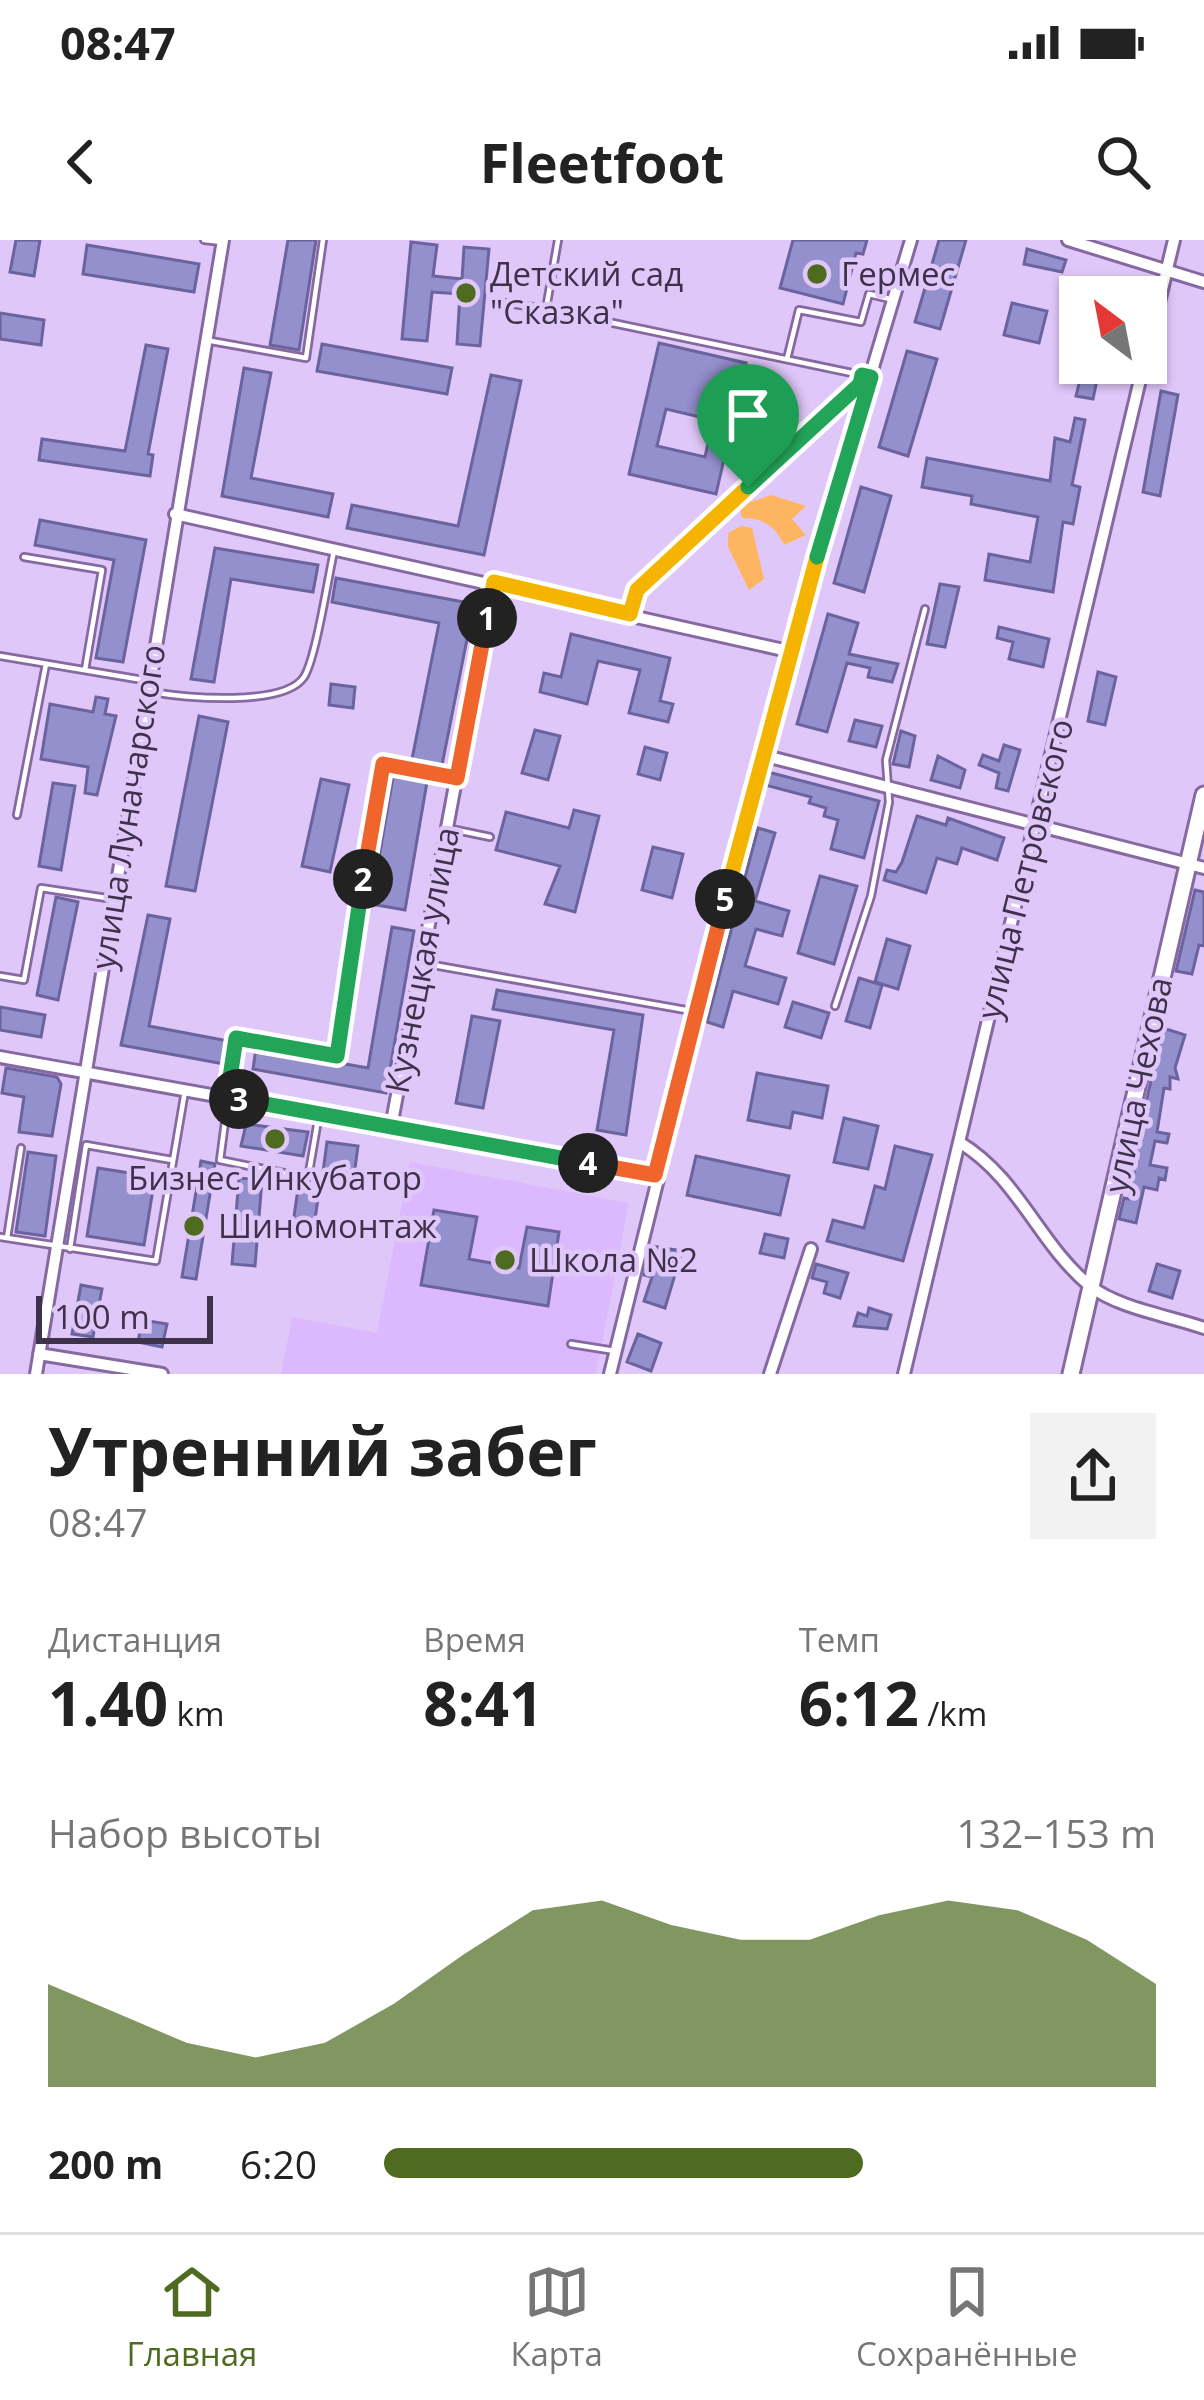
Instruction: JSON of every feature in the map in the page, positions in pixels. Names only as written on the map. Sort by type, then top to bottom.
[{"type":"street","points":[[610,1374],[655,1175],[788,651],[911,240]]},
{"type":"street","points":[[1068,240],[1204,282]]},
{"type":"street","name":"улица Петровского","points":[[1165,276],[1174,240]]},
{"type":"street","name":"улица Луначарского","points":[[36,1374],[222,241]]},
{"type":"street","name":"улица Петровского","points":[[904,1374],[1139,384]]},
{"type":"street","points":[[175,514],[788,651]]},
{"type":"street","name":"Кузнецкая улица","points":[[391,1127],[494,582]]},
{"type":"street","points":[[762,754],[1204,868]]},
{"type":"street","name":"улица Чехова","points":[[1071,1374],[1204,795]]},
{"type":"street","points":[[0,1057],[655,1175]]},
{"type":"street","points":[[959,1142],[1003,1177],[1058,1254],[1093,1289],[1204,1328]]},
{"type":"street","points":[[770,1374],[811,1249]]},
{"type":"street","points":[[39,1354],[162,1374]]},
{"type":"lane","points":[[204,240],[222,241]]},
{"type":"lane","points":[[206,340],[306,358],[323,240]]},
{"type":"lane","points":[[545,309],[558,240]]},
{"type":"lane","points":[[787,359],[799,310],[861,322],[869,294],[894,300]]},
{"type":"lane","points":[[506,303],[867,376]]},
{"type":"lane","points":[[0,656],[86,670],[203,702],[223,695],[285,693],[305,676],[335,550]]},
{"type":"lane","points":[[24,556],[101,570],[86,670]]},
{"type":"lane","points":[[835,1006],[871,896],[890,802],[884,784],[925,610]]},
{"type":"lane","points":[[17,815],[46,664]]},
{"type":"lane","points":[[319,1114],[308,1178],[220,1160],[236,1038],[337,1056],[383,764],[457,778]]},
{"type":"lane","points":[[447,828],[490,837]]},
{"type":"lane","points":[[0,976],[24,980],[41,888],[113,899]]},
{"type":"lane","points":[[422,963],[697,1012]]},
{"type":"lane","points":[[20,1148],[3,1238],[156,1261],[185,1090]]},
{"type":"lane","points":[[72,1143],[173,1160]]},
{"type":"lane","points":[[70,1249],[86,1145]]},
{"type":"lane","points":[[571,1344],[615,1351]]},
{"type":"path","points":[[630,614],[637,590],[867,376]]},
{"type":"shaded area","points":[[771,495],[806,506],[792,519],[806,535],[784,545],[767,524],[742,518],[739,506]]},
{"type":"shaded area","points":[[741,526],[752,528],[764,579],[749,590],[728,547],[728,533]]},
{"type":"shaded area","name":"Школа №2","points":[[410,1162],[629,1203],[596,1374],[281,1374],[292,1317],[377,1333]]},
{"type":"building","points":[[16,240],[40,240],[34,276],[10,272]]},
{"type":"building","points":[[288,240],[316,240],[299,350],[270,345]]},
{"type":"building","name":"Гермес","points":[[793,240],[867,240],[863,254],[856,253],[843,304],[780,288]]},
{"type":"building","points":[[939,240],[966,240],[940,329],[915,322]]},
{"type":"building","name":"Детский сад \"Сказка\"","points":[[411,242],[437,245],[433,276],[462,279],[464,247],[489,249],[480,346],[457,344],[460,294],[432,292],[427,341],[402,339]]},
{"type":"building","points":[[87,245],[199,264],[194,292],[83,274]]},
{"type":"building","points":[[1027,249],[1066,260],[1062,272],[1024,264]]},
{"type":"building","points":[[1012,303],[1047,311],[1039,343],[1004,335]]},
{"type":"building","points":[[0,313],[44,320],[41,345],[0,339]]},
{"type":"building","points":[[659,343],[746,363],[716,494],[629,474]],"holes":[[[666,409],[713,420],[705,457],[657,446]]]},
{"type":"building","points":[[322,344],[452,368],[447,394],[317,371]]},
{"type":"building","points":[[146,345],[168,349],[148,454],[153,455],[150,476],[39,460],[42,439],[125,451]]},
{"type":"building","points":[[907,351],[937,359],[908,456],[879,447]]},
{"type":"building","points":[[244,368],[271,373],[251,478],[333,494],[328,517],[222,496]]},
{"type":"building","points":[[491,375],[521,381],[484,555],[347,528],[352,505],[458,526]]},
{"type":"building","points":[[1079,384],[1096,384],[1093,399],[1076,396]]},
{"type":"building","points":[[1161,391],[1178,395],[1160,496],[1143,492]]},
{"type":"building","points":[[1075,418],[1085,420],[1072,485],[1080,487],[1073,524],[1063,522],[1053,592],[985,580],[989,554],[1030,562],[1038,517],[971,504],[972,496],[922,487],[927,458],[1050,481],[1055,438],[1070,442]]},
{"type":"building","points":[[861,487],[891,496],[864,592],[834,583]]},
{"type":"building","points":[[40,520],[146,540],[123,662],[96,658],[114,560],[35,545]]},
{"type":"building","points":[[215,548],[318,565],[313,592],[231,579],[214,682],[191,679]]},
{"type":"building","points":[[336,578],[474,604],[442,765],[412,759],[439,623],[332,602]]},
{"type":"building","points":[[940,584],[959,587],[945,647],[927,644]]},
{"type":"building","points":[[828,614],[858,623],[849,654],[898,664],[892,682],[868,677],[870,668],[847,663],[827,732],[797,724]]},
{"type":"building","points":[[999,627],[1049,639],[1043,667],[1009,659],[1013,642],[997,638]]},
{"type":"building","points":[[571,634],[670,658],[660,701],[673,704],[668,722],[629,713],[640,670],[598,661],[587,704],[540,692],[544,673],[561,677]]},
{"type":"building","points":[[1098,672],[1116,677],[1105,725],[1088,721]]},
{"type":"building","points":[[331,684],[355,687],[353,708],[329,705]]},
{"type":"building","points":[[96,697],[108,699],[105,714],[116,716],[97,795],[85,793],[88,767],[41,759],[50,704],[93,712]]},
{"type":"building","points":[[199,716],[228,722],[195,891],[166,886]]},
{"type":"building","points":[[855,720],[882,726],[876,747],[849,741]]},
{"type":"building","points":[[535,730],[560,736],[548,780],[522,773]]},
{"type":"building","points":[[901,731],[915,736],[909,767],[893,764]]},
{"type":"building","points":[[1004,745],[1020,750],[1008,791],[996,788],[999,773],[979,765],[983,755],[999,761]]},
{"type":"building","points":[[645,747],[667,753],[660,780],[638,774]]},
{"type":"building","points":[[938,756],[965,770],[960,788],[931,780]]},
{"type":"building","points":[[768,772],[879,801],[864,858],[831,849],[838,820],[824,816],[826,808],[809,803],[811,797],[765,785]]},
{"type":"building","points":[[393,777],[427,782],[405,910],[371,904]]},
{"type":"building","points":[[321,779],[349,785],[330,872],[302,866]]},
{"type":"building","points":[[53,783],[75,786],[61,870],[39,866]]},
{"type":"building","points":[[574,810],[599,816],[575,912],[545,904],[560,866],[496,850],[506,812],[569,828]]},
{"type":"building","points":[[917,816],[946,825],[948,818],[1004,838],[997,860],[962,848],[957,864],[937,858],[926,893],[884,880],[887,870],[896,872],[902,862]]},
{"type":"building","points":[[758,828],[775,833],[755,901],[789,911],[782,936],[756,929],[745,966],[786,978],[778,1004],[733,991],[723,1027],[707,1022]]},
{"type":"building","points":[[653,847],[683,854],[672,898],[642,890]]},
{"type":"building","points":[[820,876],[857,886],[834,964],[798,953]]},
{"type":"building","points":[[1195,890],[1204,892],[1204,946],[1199,945],[1192,974],[1176,971]]},
{"type":"building","points":[[56,897],[78,902],[58,1000],[37,995]]},
{"type":"building","points":[[148,915],[170,919],[149,1026],[228,1041],[224,1064],[121,1045]]},
{"type":"building","points":[[392,927],[414,931],[386,1093],[253,1069],[256,1048],[368,1068]]},
{"type":"building","points":[[887,939],[910,946],[898,989],[875,982]]},
{"type":"building","points":[[859,978],[882,985],[870,1028],[846,1021]]},
{"type":"building","points":[[497,990],[643,1015],[626,1135],[597,1130],[614,1030],[493,1009]]},
{"type":"building","points":[[793,1002],[829,1013],[821,1038],[785,1027]]},
{"type":"building","points":[[0,1007],[45,1015],[41,1037],[0,1030]]},
{"type":"building","points":[[472,1016],[500,1021],[483,1108],[456,1103]]},
{"type":"building","points":[[1163,1028],[1185,1035],[1175,1068],[1178,1079],[1170,1077],[1170,1089],[1164,1088],[1157,1132],[1169,1134],[1167,1143],[1155,1141],[1150,1165],[1167,1168],[1157,1190],[1144,1187],[1136,1223],[1119,1219],[1124,1198],[1129,1199],[1134,1173],[1130,1173]]},
{"type":"building","points":[[6,1068],[57,1077],[61,1084],[52,1136],[19,1132],[24,1097],[2,1093]]},
{"type":"building","points":[[757,1073],[828,1086],[822,1118],[793,1112],[790,1128],[748,1120]]},
{"type":"building","points":[[844,1118],[878,1126],[868,1169],[834,1162]]},
{"type":"building","name":"Бизнес Инкубатор","points":[[246,1124],[308,1132],[303,1156],[241,1146]]},
{"type":"building","points":[[327,1142],[358,1146],[354,1176],[323,1172]]},
{"type":"building","points":[[895,1146],[932,1155],[903,1261],[827,1241],[833,1220],[864,1228],[875,1186],[885,1189]]},
{"type":"building","points":[[28,1152],[56,1156],[45,1236],[16,1232]]},
{"type":"building","points":[[696,1156],[789,1176],[780,1215],[687,1195]]},
{"type":"building","points":[[201,1161],[215,1164],[196,1279],[182,1277]]},
{"type":"building","points":[[98,1168],[155,1177],[144,1245],[87,1236]]},
{"type":"building","points":[[239,1178],[262,1180],[255,1266],[232,1264]]},
{"type":"building","points":[[298,1189],[319,1192],[314,1226],[293,1223]]},
{"type":"building","points":[[434,1210],[477,1217],[469,1259],[519,1268],[527,1227],[559,1232],[548,1306],[421,1285]]},
{"type":"building","points":[[765,1234],[788,1239],[784,1258],[760,1253]]},
{"type":"building","points":[[652,1246],[682,1251],[665,1308],[644,1301],[652,1277],[644,1275]]},
{"type":"building","points":[[816,1264],[848,1273],[840,1298],[824,1293],[827,1282],[812,1278]]},
{"type":"building","points":[[1157,1264],[1180,1271],[1172,1298],[1149,1291]]},
{"type":"building","points":[[81,1285],[102,1289],[93,1337],[72,1334]]},
{"type":"building","points":[[869,1308],[891,1315],[887,1329],[854,1326],[858,1313],[867,1316]]},
{"type":"building","points":[[142,1320],[167,1324],[162,1347],[138,1342]]},
{"type":"building","points":[[638,1334],[661,1343],[651,1371],[627,1362]]},
{"type":"place","name":"Гермес","points":[[817,274]]},
{"type":"place","name":"Детский сад \"Сказка\"","points":[[466,293]]},
{"type":"place","name":"Бизнес Инкубатор","points":[[275,1139]]},
{"type":"place","name":"Шиномонтаж","points":[[194,1226]]},
{"type":"place","name":"Школа №2","points":[[505,1260]]},
{"type":"route","points":[[862,375],[871,377],[788,651],[655,1175],[227,1097],[236,1038],[337,1056],[383,764],[457,778],[494,582],[630,614],[637,590],[748,487],[860,384],[862,375]]}]
